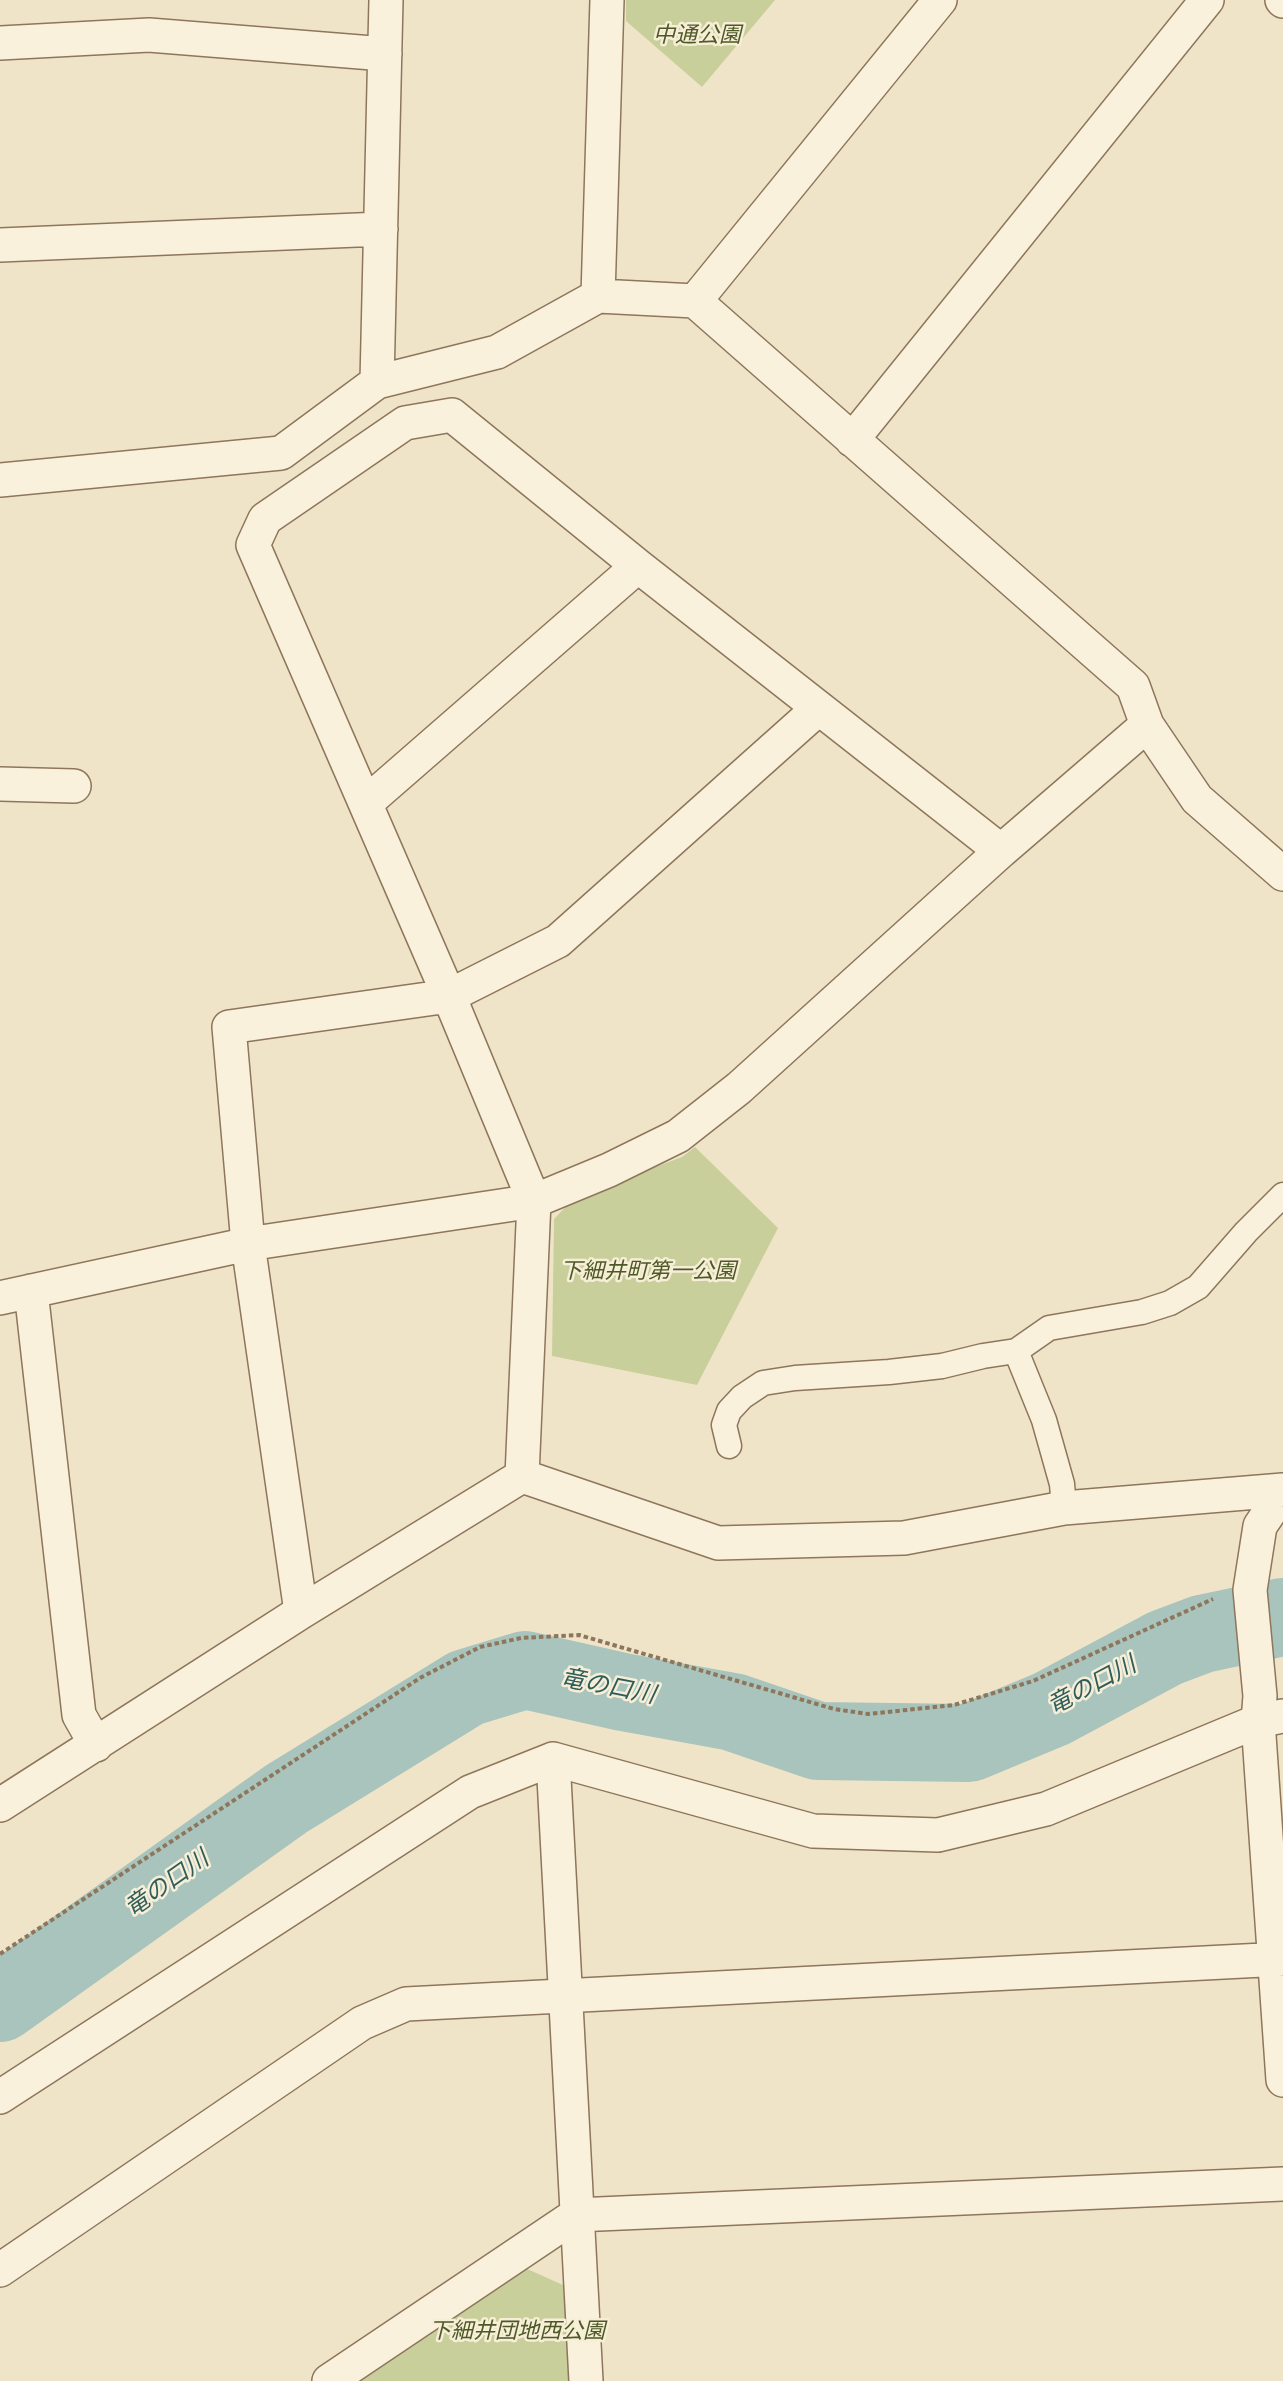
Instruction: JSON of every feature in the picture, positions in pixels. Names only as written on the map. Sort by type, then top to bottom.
[{"type":"street","points":[[377,382],[386,0]]},
{"type":"street","points":[[598,296],[607,0]]},
{"type":"street","points":[[694,302],[940,0]]},
{"type":"street","points":[[852,440],[1207,0]]},
{"type":"street","points":[[0,43],[149,35],[385,54]]},
{"type":"street","points":[[0,245],[381,229]]},
{"type":"street","points":[[0,480],[281,453],[377,382],[497,352],[598,296],[694,302],[1133,686],[1147,725],[1197,799],[1283,874]]},
{"type":"street","points":[[522,1476],[534,1202],[449,996],[253,545],[265,519],[405,423],[452,415],[638,566],[1001,851]]},
{"type":"street","points":[[366,803],[638,566]]},
{"type":"street","points":[[301,1612],[248,1244],[229,1027],[449,996],[558,940],[819,708]]},
{"type":"street","points":[[96,1745],[79,1715],[16,1294],[248,1244],[534,1202],[609,1170],[678,1136],[739,1088],[1001,851],[1147,725]]},
{"type":"street","points":[[0,784],[74,786]]},
{"type":"street","points":[[522,1476],[718,1543],[904,1538],[1064,1508],[1283,1491]]},
{"type":"street","points":[[0,1805],[301,1612],[522,1476]]},
{"type":"street","points":[[1283,1491],[1260,1526],[1251,1586],[1267,1711],[1283,2080]]},
{"type":"street","points":[[0,2097],[470,1792],[553,1759],[813,1831],[938,1835],[1046,1809],[1267,1711]]},
{"type":"street","points":[[553,1759],[586,2381]]},
{"type":"street","points":[[0,2270],[362,2023],[406,2004],[1279,1959]]},
{"type":"street","points":[[328,2381],[576,2215],[1283,2184]]},
{"type":"lane","points":[[729,1446],[724,1425],[729,1411],[742,1397],[763,1383],[795,1378],[942,1366],[1016,1351],[1049,1328],[1142,1312],[1170,1303],[1198,1287],[1246,1232],[1283,1195]]},
{"type":"lane","points":[[1016,1351],[1044,1420],[1062,1484],[1064,1508]]},
{"type":"path","points":[[0,1954],[420,1678],[480,1647],[522,1638],[579,1635],[834,1709],[868,1714],[954,1705],[1033,1681],[1251,1586]]},
{"type":"green space","name":"中通公園","points":[[626,0],[775,0],[702,87],[626,21]]},
{"type":"green space","name":"下細井町第一公園","points":[[695,1147],[778,1228],[697,1385],[552,1356],[554,1219],[575,1197],[682,1157]]},
{"type":"green space","name":"下細井団地西公園","points":[[525,2268],[563,2285],[570,2381],[357,2381]]},
{"type":"waterway","name":"竜の口川","points":[[0,2003],[286,1799],[466,1688],[525,1670],[623,1692],[733,1712],[818,1741],[969,1743],[1051,1709],[1165,1648],[1202,1634],[1283,1617]]}]
